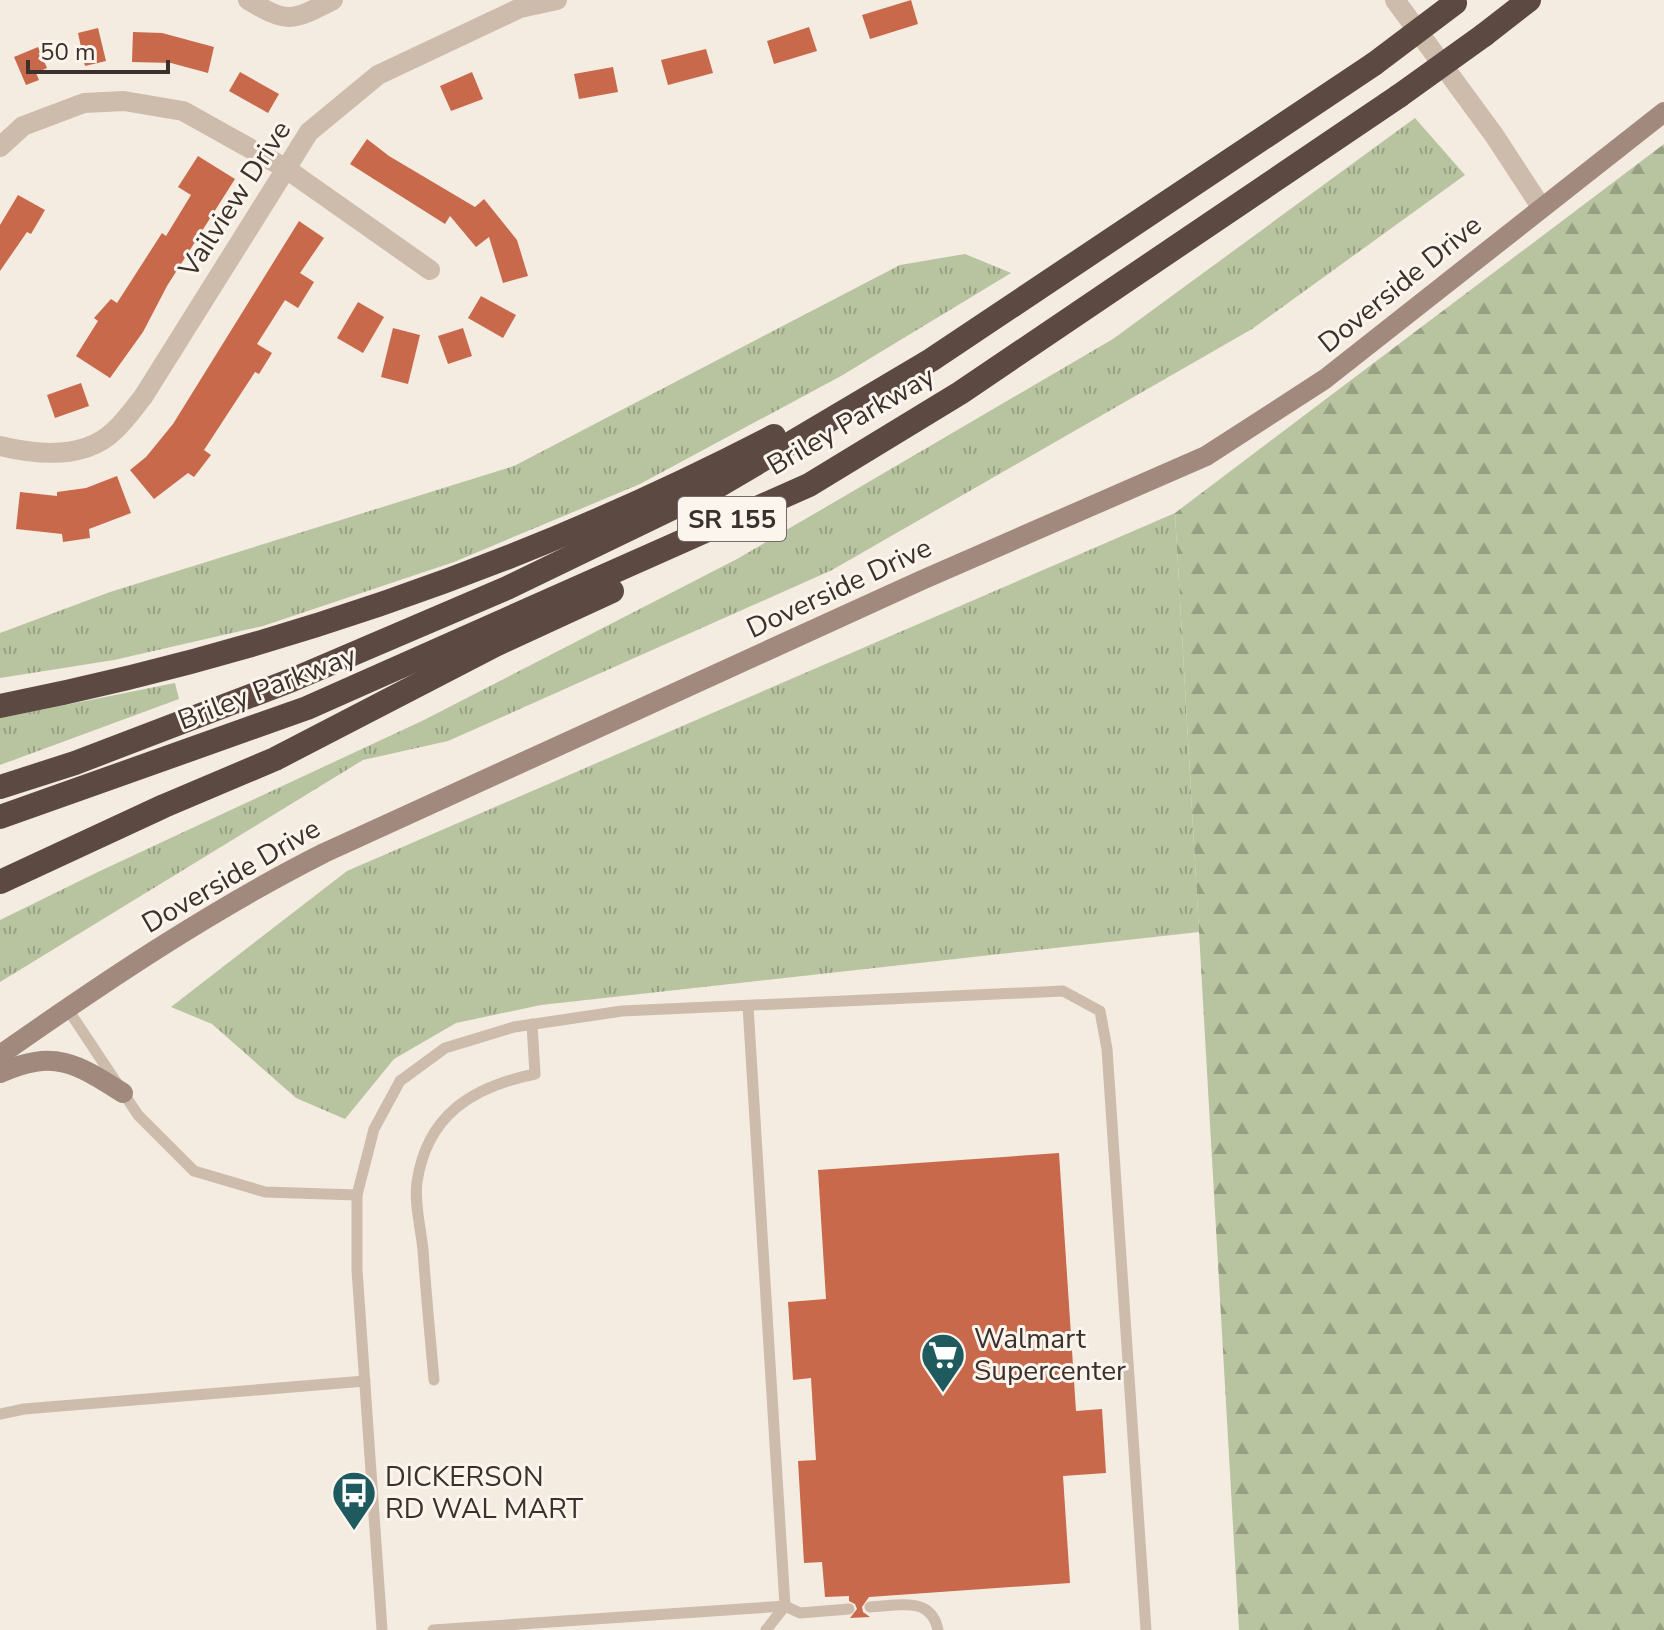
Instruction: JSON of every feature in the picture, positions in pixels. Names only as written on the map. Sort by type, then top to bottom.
[{"type":"highway","name":"Briley Parkway","points":[[0,817],[307,708],[809,485],[960,393],[1399,96],[1529,0]]},
{"type":"highway","name":"Briley Parkway","points":[[0,787],[75,763],[292,680],[507,588],[720,485],[931,360],[1374,64],[1457,1]]},
{"type":"highway","points":[[0,706],[70,692],[238,649],[526,551],[729,459],[829,407],[931,360]]},
{"type":"highway","points":[[0,882],[164,806],[275,759],[495,645],[643,577],[809,485]]},
{"type":"street","points":[[248,0],[278,17],[299,17],[333,0]]},
{"type":"street","name":"Vailview Drive","points":[[0,446],[26,452],[63,453],[101,442],[115,431],[143,397],[309,132],[378,75],[519,4],[557,0]]},
{"type":"street","points":[[1395,0],[1494,135],[1541,207]]},
{"type":"street","points":[[0,147],[23,126],[84,103],[124,101],[183,111],[285,168],[430,270]]},
{"type":"street","name":"Doverside Drive","points":[[0,1055],[67,1008],[252,890],[324,853],[922,580],[1206,456],[1325,379],[1664,112]]},
{"type":"street","points":[[0,1073],[32,1061],[56,1061],[95,1075],[123,1093]]},
{"type":"lane","points":[[382,1630],[357,1270],[357,1195],[374,1129],[400,1081],[445,1048],[514,1027],[622,1011],[1063,991],[1100,1011],[1107,1049],[1146,1630]]},
{"type":"lane","points":[[748,1006],[785,1606],[766,1630]]},
{"type":"lane","points":[[67,1008],[138,1115],[194,1171],[265,1192],[357,1195]]},
{"type":"lane","points":[[434,1380],[417,1185],[426,1148],[444,1118],[462,1101],[503,1081],[535,1074],[532,1024]]},
{"type":"lane","points":[[0,1414],[24,1409],[365,1381]]},
{"type":"lane","points":[[433,1630],[785,1606],[800,1613],[849,1609]]},
{"type":"lane","points":[[870,1607],[925,1607],[934,1616],[938,1630]]},
{"type":"green space","points":[[1415,118],[1465,175],[1252,329],[832,570],[448,741],[363,760],[0,982],[0,920],[424,720],[737,559],[1113,339]]},
{"type":"green space","points":[[1664,144],[1664,1630],[1239,1630],[1175,513]]},
{"type":"green space","points":[[965,254],[1011,273],[841,376],[640,484],[454,562],[263,626],[114,660],[0,678],[0,633],[110,592],[514,466],[900,265]]},
{"type":"green space","points":[[1175,513],[1199,932],[541,1005],[456,1023],[394,1059],[345,1119],[296,1098],[212,1024],[171,1007],[347,871]]},
{"type":"green space","points":[[175,683],[179,699],[0,765],[0,718]]},
{"type":"building","points":[[911,0],[918,24],[870,39],[862,15]]},
{"type":"building","points":[[809,27],[817,51],[774,64],[767,41]]},
{"type":"building","points":[[98,28],[106,61],[85,66],[78,33]]},
{"type":"building","points":[[133,32],[162,33],[214,47],[208,73],[171,63],[132,62]]},
{"type":"building","points":[[38,47],[47,68],[36,73],[39,80],[26,85],[14,57]]},
{"type":"building","points":[[706,49],[713,73],[668,85],[661,60]]},
{"type":"building","points":[[613,67],[618,92],[579,99],[574,74]]},
{"type":"building","points":[[240,72],[279,94],[268,113],[229,91]]},
{"type":"building","points":[[472,72],[483,99],[451,111],[440,86]]},
{"type":"building","points":[[367,139],[389,156],[475,207],[484,199],[517,240],[528,276],[503,283],[489,237],[476,247],[450,216],[445,224],[350,164]]},
{"type":"building","points":[[198,156],[235,179],[167,286],[143,332],[110,378],[76,356],[98,321],[94,318],[111,299],[117,303],[162,233],[166,236],[191,195],[178,187]]},
{"type":"building","points":[[18,195],[45,210],[31,234],[27,232],[0,271],[0,225]]},
{"type":"building","points":[[299,221],[324,238],[300,273],[314,282],[298,308],[285,300],[257,344],[272,353],[259,374],[255,372],[204,450],[211,455],[194,477],[188,473],[154,499],[130,470],[146,457],[173,424]]},
{"type":"building","points":[[481,296],[516,315],[503,338],[468,318]]},
{"type":"building","points":[[358,302],[384,317],[363,353],[337,338]]},
{"type":"building","points":[[393,328],[420,335],[408,384],[381,377]]},
{"type":"building","points":[[463,328],[472,356],[448,364],[438,336]]},
{"type":"building","points":[[81,383],[89,406],[55,418],[47,395]]},
{"type":"building","points":[[117,476],[131,513],[89,529],[90,538],[63,542],[62,534],[16,529],[20,492],[57,496],[57,492],[86,488]]},
{"type":"building","name":"Walmart Supercenter","points":[[1059,1153],[1076,1411],[1102,1409],[1106,1473],[1063,1476],[1070,1583],[869,1597],[862,1607],[870,1617],[850,1618],[857,1609],[849,1601],[849,1596],[825,1597],[822,1562],[804,1563],[798,1461],[816,1460],[811,1378],[793,1380],[788,1302],[826,1299],[818,1170]]},
{"type":"place","name":"Walmart Supercenter","points":[[943,1394]]},
{"type":"place","name":"DICKERSON RD WAL MART","points":[[354,1532]]}]
